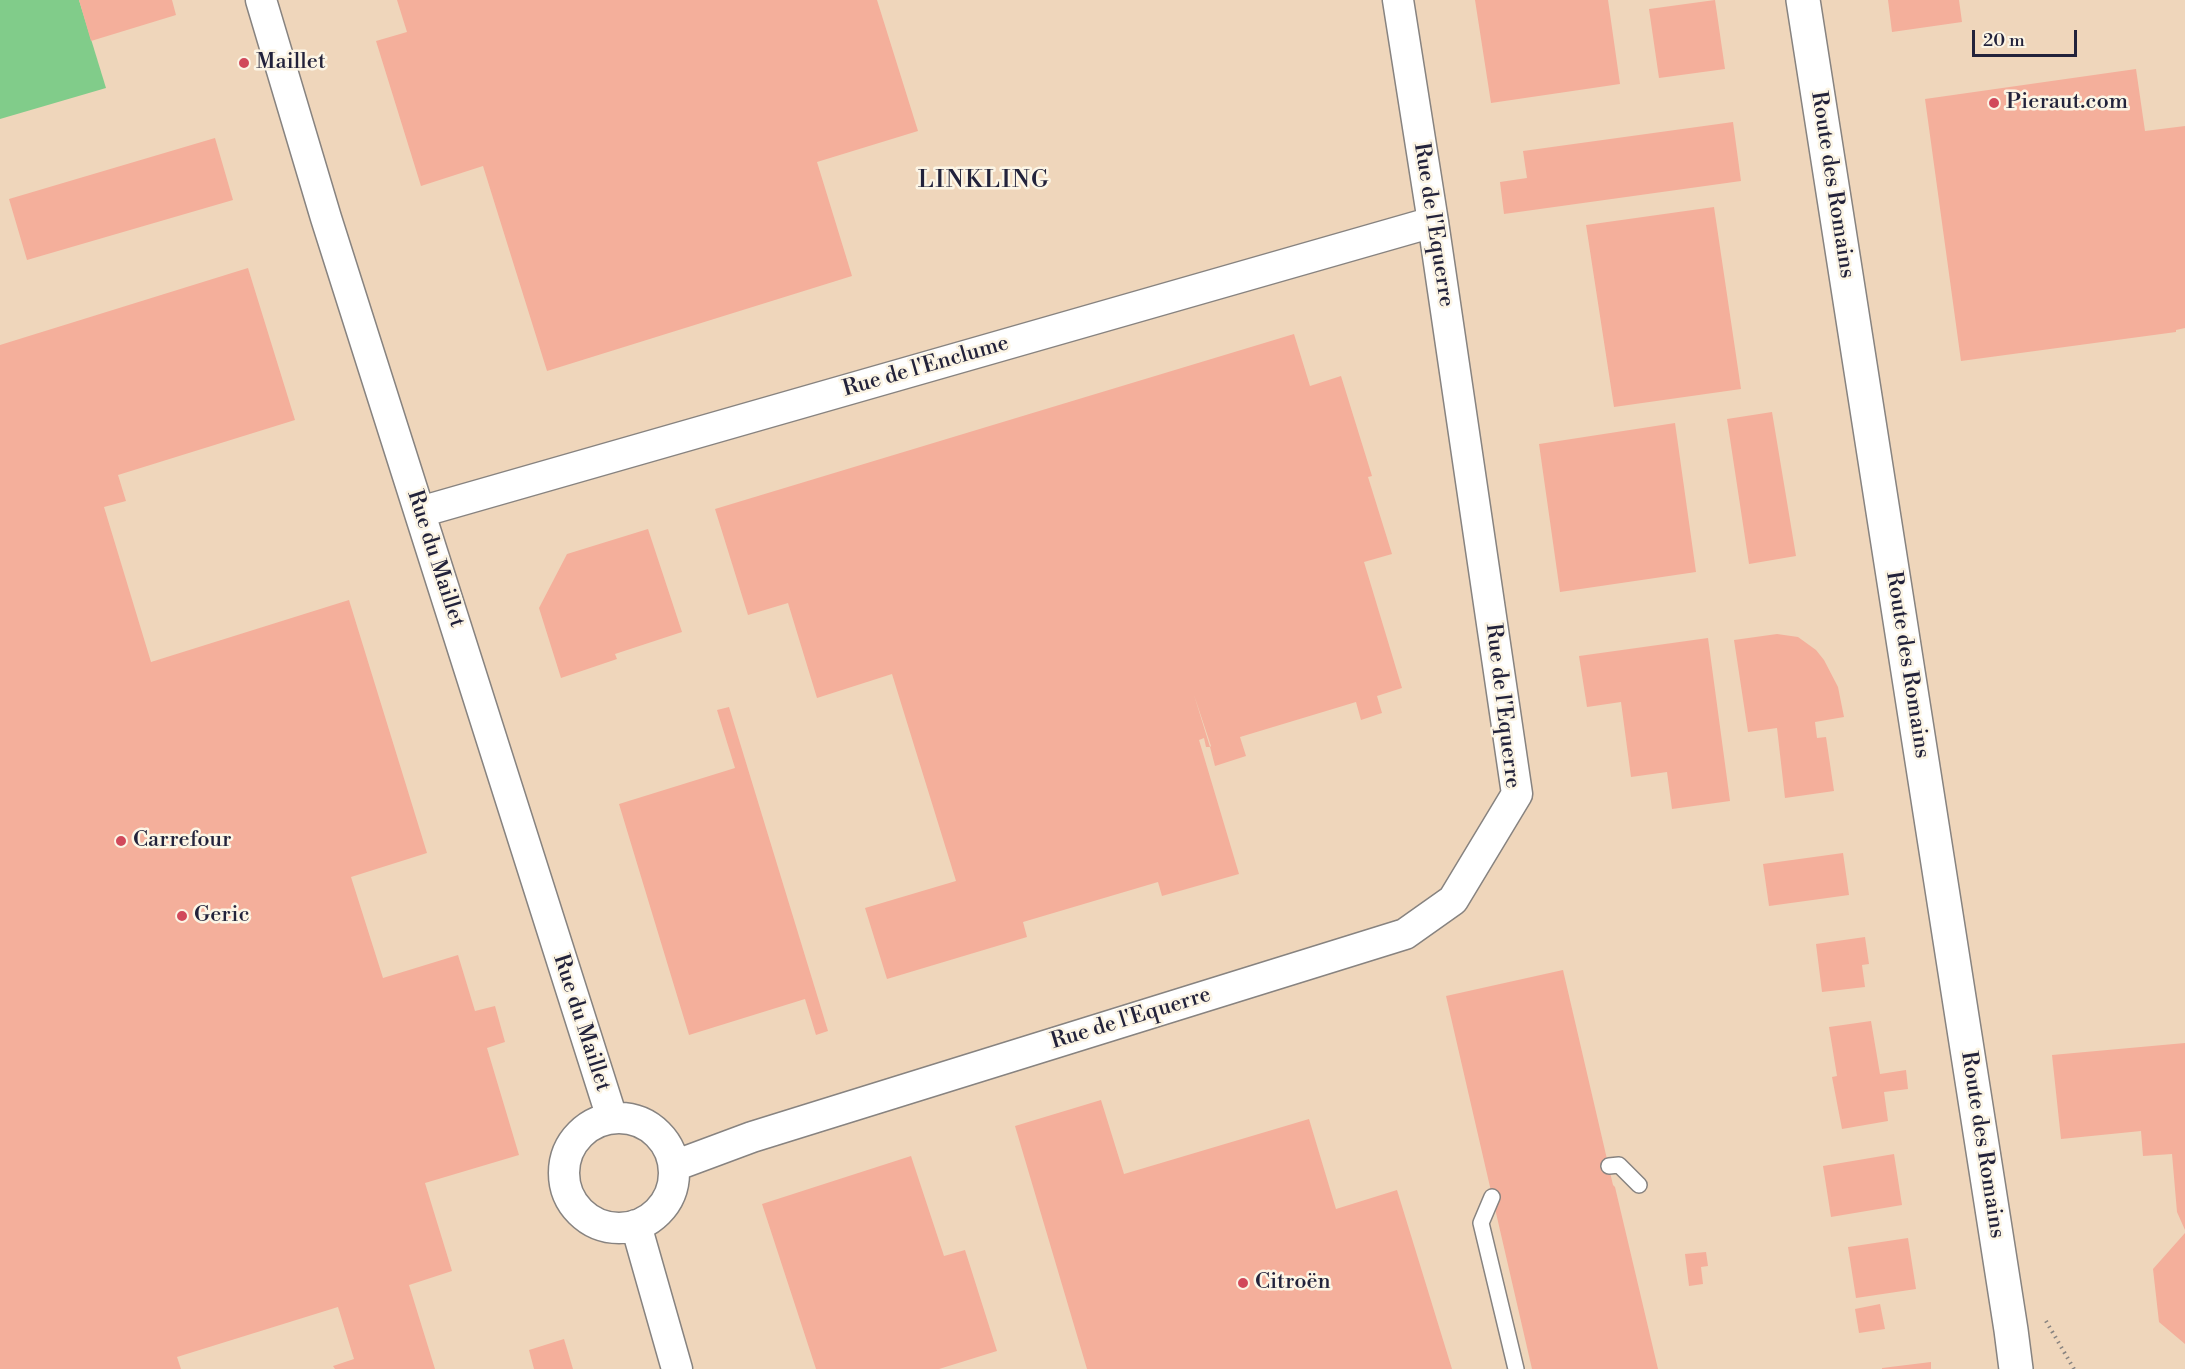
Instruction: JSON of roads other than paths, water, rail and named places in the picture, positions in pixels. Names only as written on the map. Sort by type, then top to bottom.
[{"type":"street","name":"Rue du Maillet","points":[[261,0],[326,218],[612,1118]]},
{"type":"street","name":"Rue de l'Equerre","points":[[674,1166],[752,1137],[1405,934],[1453,900],[1517,794],[1398,0]]},
{"type":"street","name":"Route des Romains","points":[[1803,0],[2016,1369]]},
{"type":"street","name":"Rue de l'Enclume","points":[[420,512],[1433,222]]},
{"type":"street","points":[[612,1118],[629,1118],[645,1124],[659,1135],[669,1149],[674,1166],[673,1185],[666,1203],[653,1217],[636,1225],[621,1228],[605,1226],[591,1220],[579,1210],[570,1199],[564,1172],[573,1142],[597,1122],[612,1118]]},
{"type":"street","points":[[636,1225],[677,1369]]},
{"type":"street","name":"Route des Romains","points":[[2011,1330],[2038,1369]]},
{"type":"lane","points":[[1609,1166],[1619,1165],[1639,1185]]},
{"type":"lane","points":[[1492,1197],[1481,1222],[1516,1369]]},
{"type":"place","name":"Maillet","points":[[244,63]]},
{"type":"place","name":"Pieraut.com","points":[[1994,103]]},
{"type":"place","name":"Carrefour","points":[[121,841]]},
{"type":"place","name":"Geric","points":[[182,916]]},
{"type":"place","name":"Citroën","points":[[1243,1283]]},
{"type":"district","name":"LINKLING","points":[[984,181]]}]
